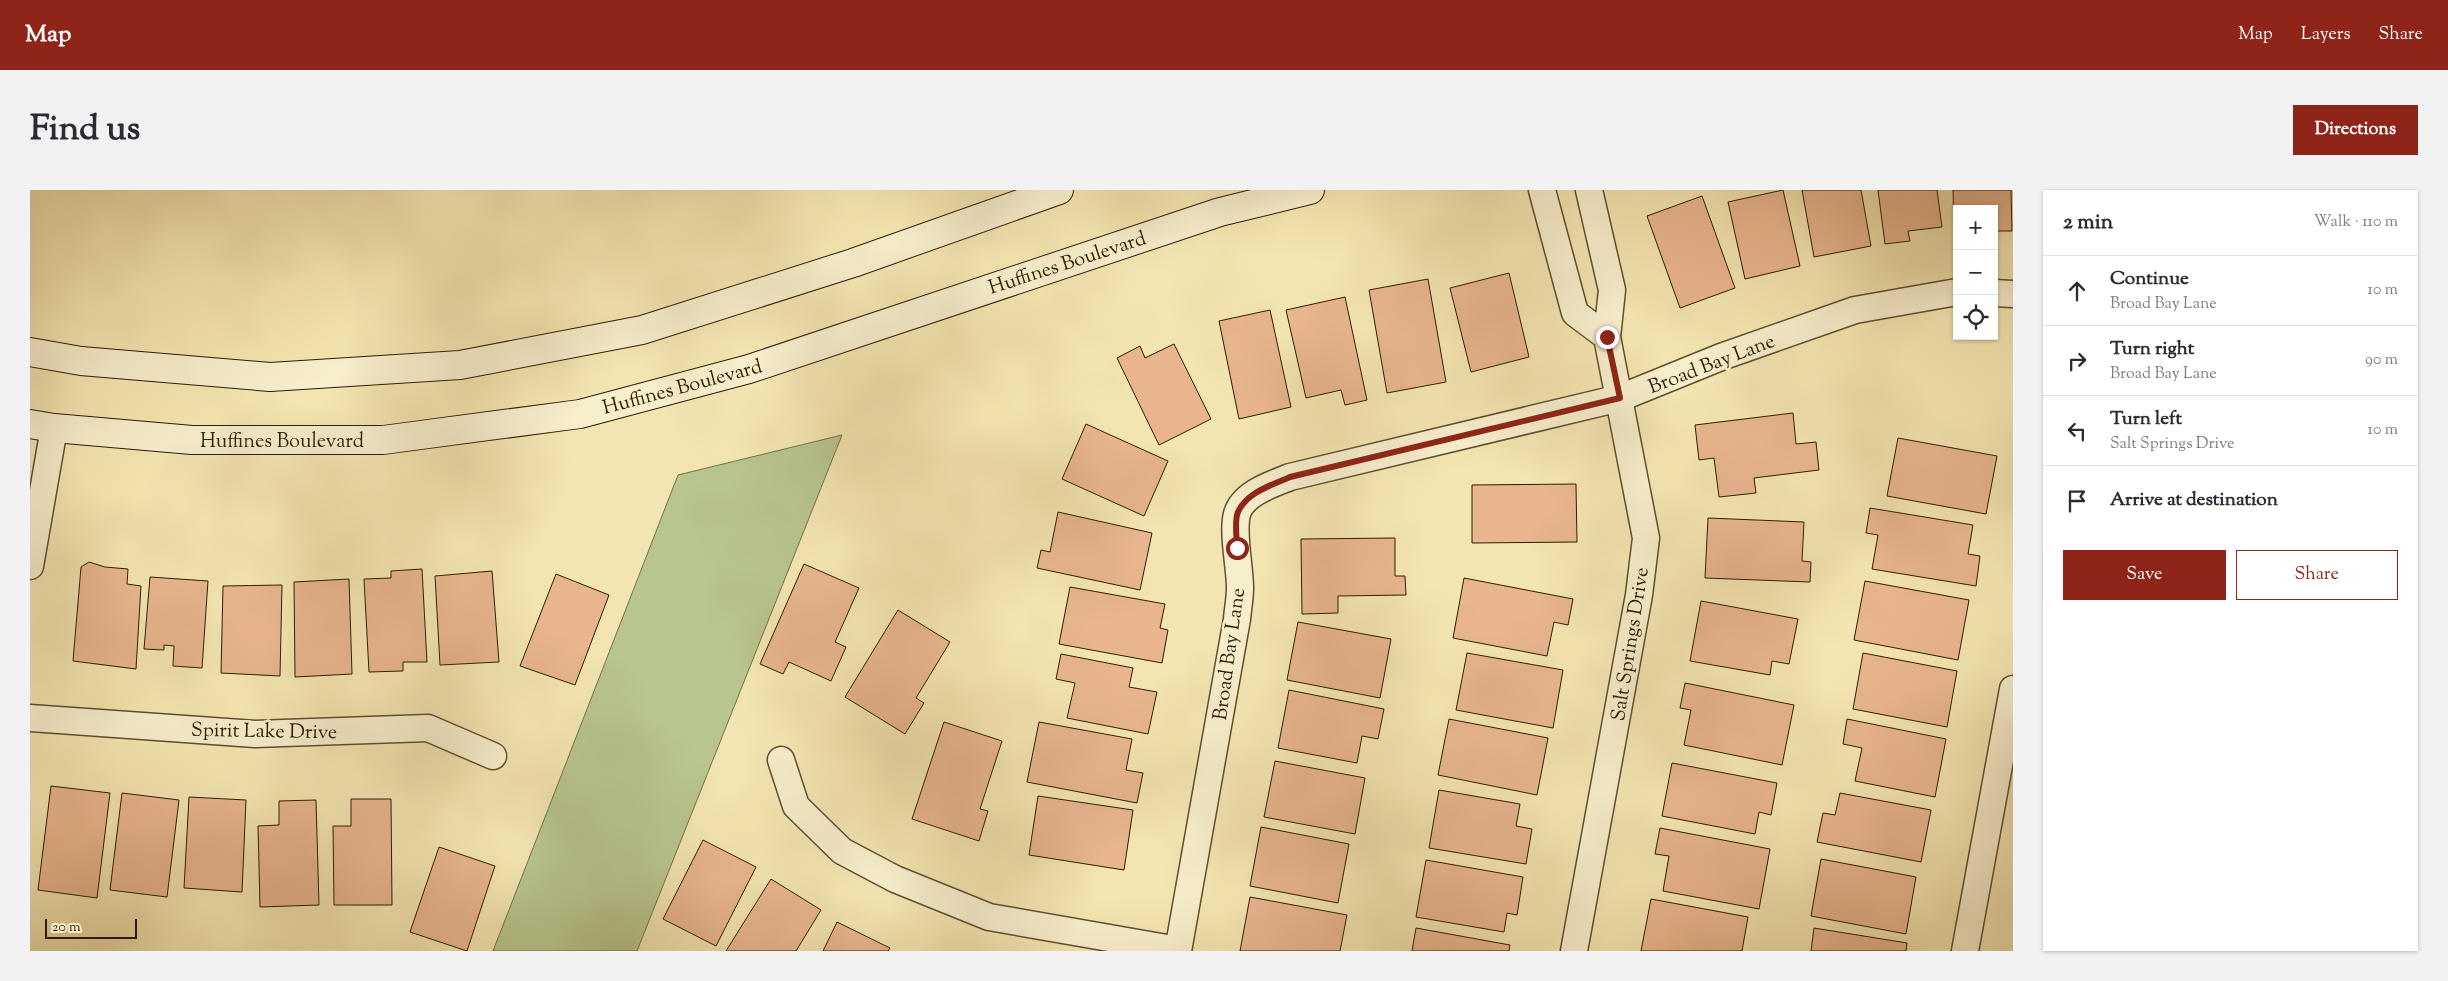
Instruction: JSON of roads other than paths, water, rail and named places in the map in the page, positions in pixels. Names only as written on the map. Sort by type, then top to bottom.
[{"type":"main road","points":[[30,352],[81,361],[270,376],[460,366],[642,330],[853,263],[1059,190]]},
{"type":"main road","name":"Huffines Boulevard","points":[[42,426],[192,440],[383,440],[580,414],[749,369],[1220,212],[1310,190]]},
{"type":"street","points":[[1542,190],[1575,313],[1607,337]]},
{"type":"street","name":"Salt Springs Drive","points":[[1574,951],[1639,595],[1646,538],[1607,337],[1612,290],[1589,190]]},
{"type":"street","name":"Broad Bay Lane","points":[[1178,951],[1237,619],[1240,589],[1237,513],[1248,499],[1263,488],[1290,477],[1620,398],[1721,357],[1855,310],[1953,293]]},
{"type":"street","points":[[1998,293],[2013,294]]},
{"type":"street","points":[[30,566],[42,426]]},
{"type":"street","points":[[1964,951],[2007,756],[2013,689]]},
{"type":"street","name":"Spirit Lake Drive","points":[[30,718],[255,734],[428,728],[493,756]]},
{"type":"street","points":[[781,760],[796,806],[842,851],[895,879],[989,917],[1178,951]]}]
